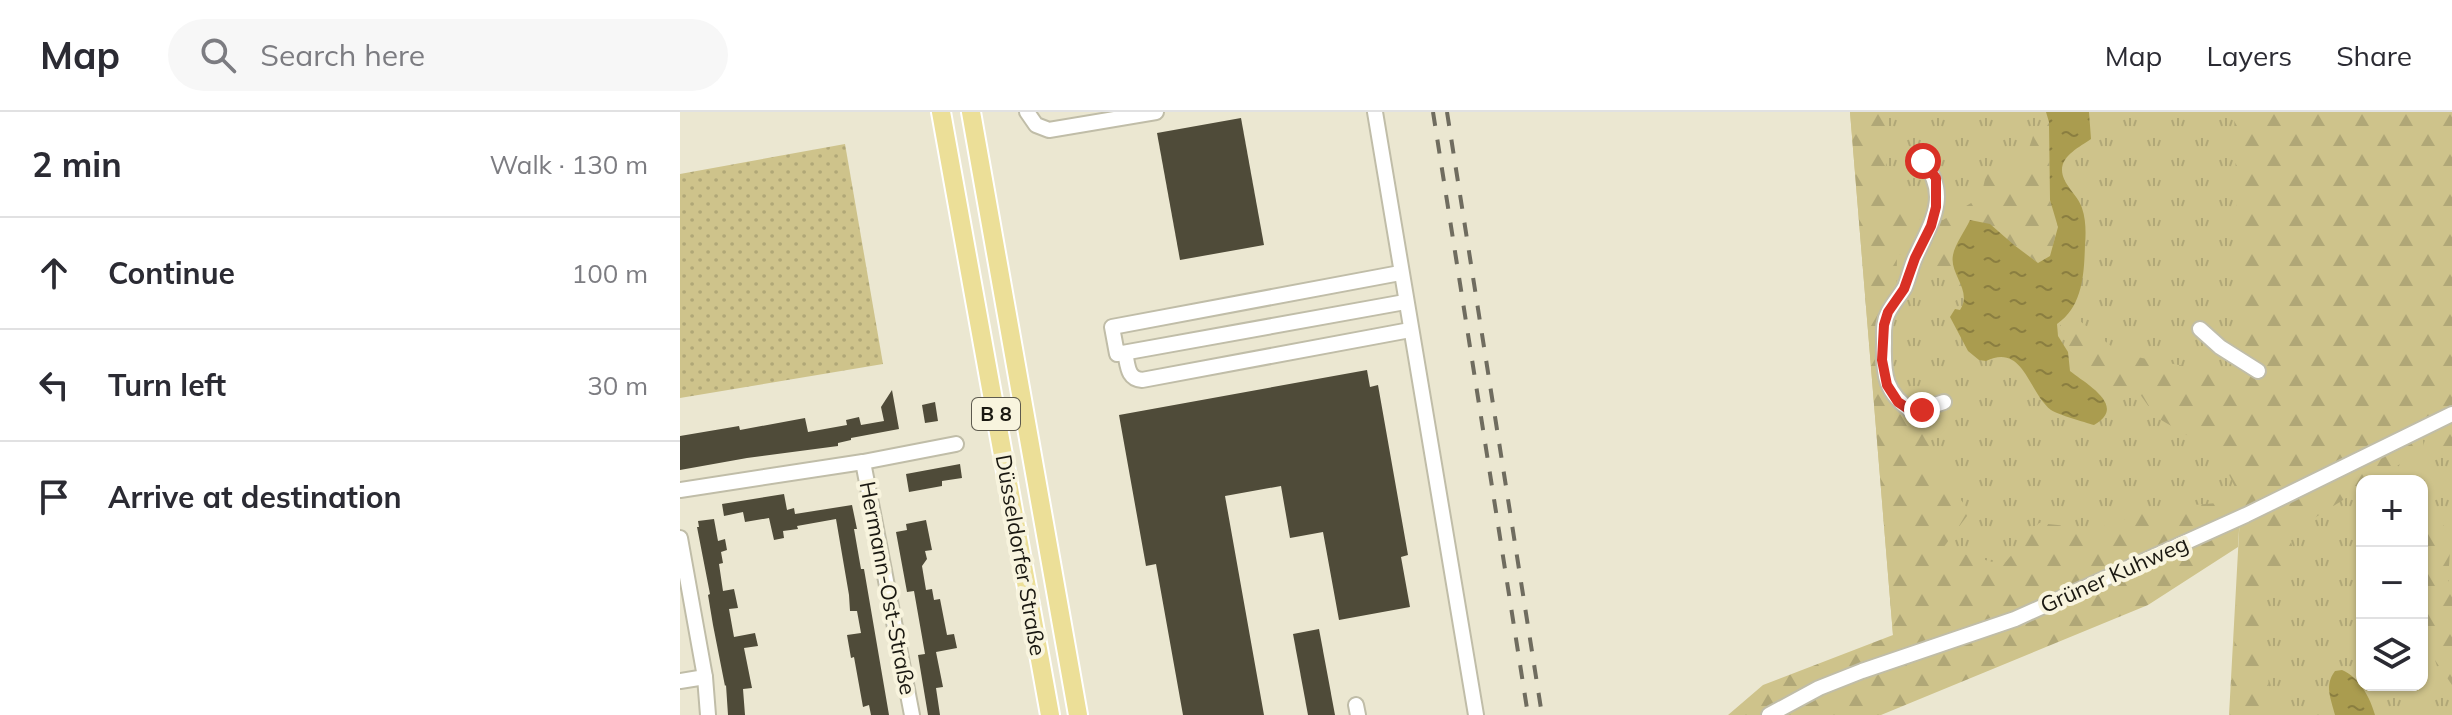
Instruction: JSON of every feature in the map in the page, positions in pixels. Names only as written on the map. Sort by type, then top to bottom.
[{"type":"main road","name":"Düsseldorfer Straße","points":[[941,112],[1050,715]]},
{"type":"main road","name":"Düsseldorfer Straße","points":[[971,112],[1078,715]]},
{"type":"street","points":[[1027,112],[1036,125],[1049,130],[1156,112]]},
{"type":"street","points":[[1375,112],[1476,715]]},
{"type":"street","points":[[1923,161],[1936,178],[1936,207],[1904,289],[1888,312],[1882,360],[1887,385],[1898,402],[1913,412],[1944,402]]},
{"type":"street","points":[[1400,273],[1112,327],[1117,354],[1405,302]]},
{"type":"street","points":[[2200,329],[2220,347],[2258,371]]},
{"type":"street","points":[[1125,353],[1130,375],[1135,380],[1142,380],[1410,330]]},
{"type":"street","name":"Grüner Kuhweg","points":[[1769,715],[1819,688],[1862,671],[2015,619],[2246,515],[2452,414]]},
{"type":"street","points":[[680,490],[863,462],[956,444]]},
{"type":"street","name":"Hermann-Ost-Straße","points":[[863,462],[912,715]]},
{"type":"street","points":[[680,538],[705,677],[708,715]]},
{"type":"street","points":[[680,681],[705,677]]},
{"type":"green space","points":[[1850,112],[2452,112],[2452,715],[2229,715],[2240,515],[1893,635]]},
{"type":"green space","points":[[1850,112],[1889,112],[1885,180],[1920,220],[1943,220],[1981,197],[1987,170],[2021,172],[2036,127],[2049,122],[2050,200],[2058,227],[2050,256],[2038,263],[2014,245],[1968,292],[1955,301],[1940,269],[1913,269],[1910,255],[1897,254],[1896,316],[1879,344],[1883,385],[1914,416],[1930,442],[1930,459],[1970,512],[1943,548],[2003,565],[2039,523],[2095,529],[2160,508],[2217,503],[2240,514],[2238,547],[2148,605],[1881,715],[1728,715],[1763,685],[1893,635]]},
{"type":"green space","points":[[2234,112],[2452,112],[2452,410],[2247,512],[2219,454],[2156,417],[2135,387],[2105,394],[2073,370],[2071,349],[2061,335],[2060,325],[2075,317],[2121,354],[2242,377]]},
{"type":"green space","points":[[845,144],[883,364],[680,398],[680,174]]},
{"type":"green space","points":[[2452,416],[2452,459],[2445,461],[2426,429]]},
{"type":"green space","points":[[2422,433],[2424,449],[2383,475],[2356,475],[2356,492],[2289,534],[2295,557],[2264,584],[2270,715],[2230,715],[2242,521]]},
{"type":"green space","points":[[2436,515],[2451,536],[2448,580],[2452,589],[2452,685],[2428,650],[2428,518]]},
{"type":"green space","points":[[2321,686],[2329,715],[2307,715]]},
{"type":"water","points":[[2046,112],[2089,112],[2091,139],[2068,156],[2062,170],[2084,217],[2083,278],[2072,308],[2057,324],[2058,336],[2068,352],[2070,371],[2094,389],[2106,403],[2103,418],[2094,425],[2051,410],[2024,372],[2009,359],[1979,360],[1968,351],[1950,317],[1955,309],[1960,310],[1963,303],[1964,296],[1954,269],[1953,255],[1970,220],[1990,224],[2038,263],[2050,256],[2058,227],[2050,200],[2049,122]]},
{"type":"water","points":[[2342,670],[2354,677],[2356,691],[2365,691],[2375,715],[2335,715],[2329,692],[2335,671]]},
{"type":"building","points":[[1241,118],[1264,245],[1180,260],[1157,133]]},
{"type":"building","points":[[1367,370],[1370,387],[1378,385],[1408,555],[1401,557],[1410,607],[1339,620],[1323,532],[1290,538],[1281,486],[1225,496],[1264,715],[1183,715],[1156,564],[1146,566],[1119,415]]},
{"type":"building","points":[[892,390],[899,429],[851,438],[838,443],[838,446],[680,470],[680,436],[739,426],[740,430],[805,418],[808,432],[847,425],[846,420],[859,417],[861,425],[884,421],[881,407]]},
{"type":"building","points":[[935,402],[938,421],[925,423],[922,405]]},
{"type":"building","points":[[960,464],[962,478],[942,481],[942,486],[909,492],[906,474]]},
{"type":"building","points":[[784,494],[787,510],[794,508],[795,514],[852,505],[889,715],[871,715],[869,705],[863,707],[847,635],[861,633],[857,611],[850,611],[836,519],[797,526],[798,529],[783,531],[784,538],[774,540],[769,518],[745,522],[743,512],[724,516],[722,504]]},
{"type":"building","points":[[714,519],[718,541],[725,539],[727,550],[721,552],[723,563],[719,564],[723,591],[734,589],[738,608],[729,609],[734,637],[755,633],[758,646],[744,648],[752,688],[743,689],[745,715],[728,715],[726,685],[697,527],[698,521]]},
{"type":"building","points":[[926,520],[932,550],[925,551],[927,559],[922,566],[926,590],[932,589],[934,600],[940,599],[947,635],[954,634],[957,648],[936,652],[943,687],[936,688],[940,715],[928,715],[918,655],[925,654],[914,591],[907,592],[896,532],[907,530],[906,524]]},
{"type":"building","points":[[1319,629],[1335,715],[1308,715],[1293,634]]},
{"type":"railway","points":[[1433,112],[1528,715]]},
{"type":"railway","points":[[1447,112],[1542,715]]},
{"type":"route","points":[[1922,410],[1913,412],[1898,402],[1887,385],[1882,360],[1888,312],[1904,289],[1936,207],[1936,178],[1923,161]]}]
